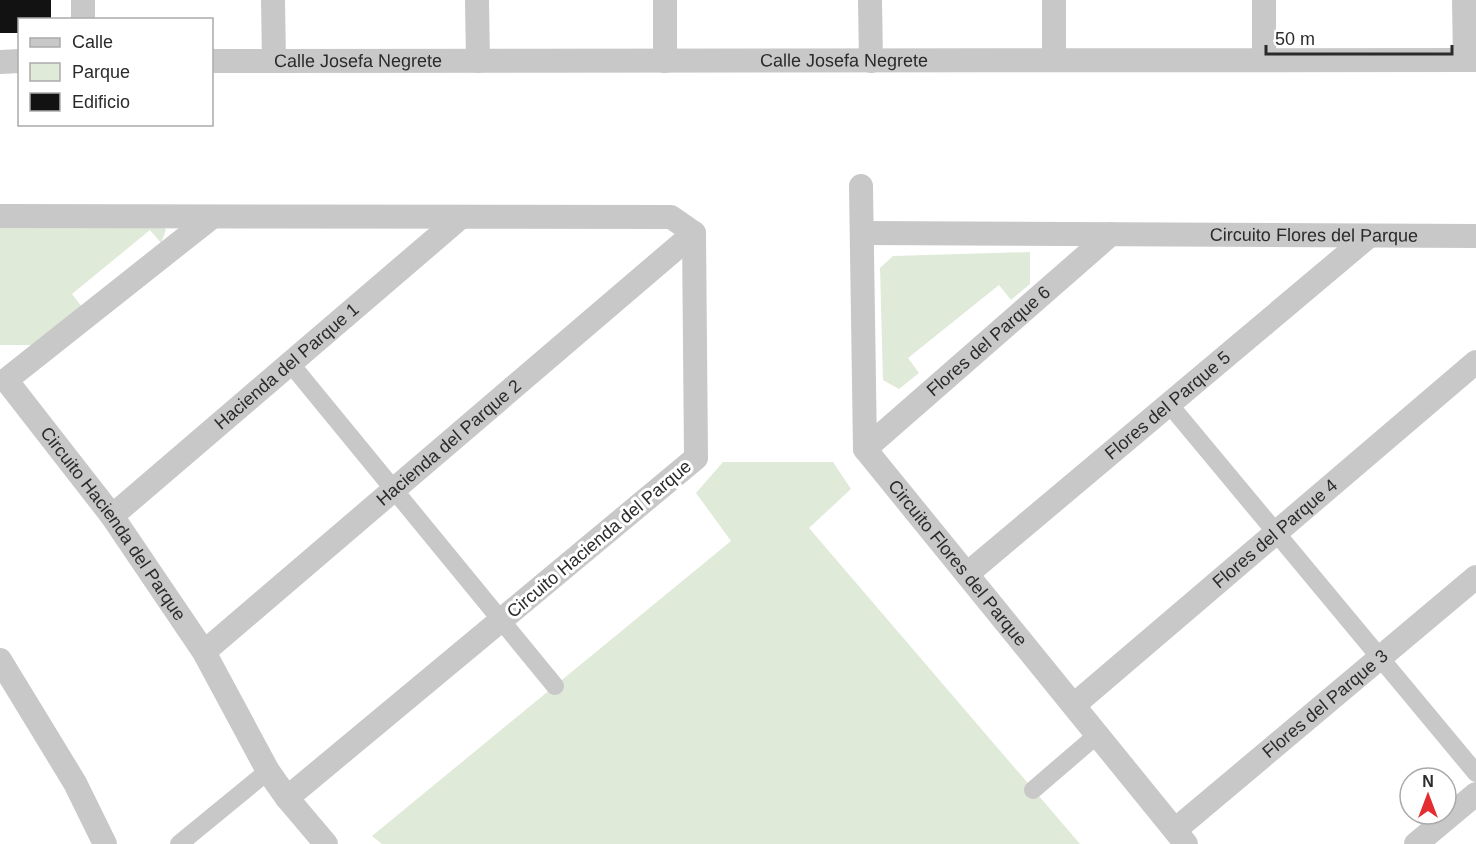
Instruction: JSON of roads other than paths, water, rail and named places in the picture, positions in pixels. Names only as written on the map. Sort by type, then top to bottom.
[{"type":"street","points":[[83,0],[83,18]]},
{"type":"street","points":[[273,0],[274,61]]},
{"type":"street","points":[[477,0],[478,61]]},
{"type":"street","points":[[665,0],[665,61]]},
{"type":"street","points":[[870,0],[871,61]]},
{"type":"street","points":[[1054,0],[1054,60]]},
{"type":"street","points":[[1264,0],[1264,60]]},
{"type":"street","points":[[1464,0],[1470,60]]},
{"type":"street","name":"Calle Josefa Negrete","points":[[213,61],[1470,60]]},
{"type":"street","points":[[0,62],[18,62]]},
{"type":"street","points":[[861,186],[865,449]]},
{"type":"street","points":[[0,216],[670,217],[694,233]]},
{"type":"street","name":"Circuito Hacienda del Parque","points":[[213,217],[2,379],[112,516],[204,652],[268,771],[287,798],[326,844]]},
{"type":"street","name":"Hacienda del Parque 1","points":[[112,516],[461,217]]},
{"type":"street","name":"Circuito Hacienda del Parque","points":[[287,798],[696,458],[694,233]]},
{"type":"street","name":"Hacienda del Parque 2","points":[[204,652],[694,233]]},
{"type":"street","name":"Circuito Flores del Parque","points":[[862,233],[1476,236]]},
{"type":"street","name":"Flores del Parque 6","points":[[865,449],[1111,234]]},
{"type":"street","name":"Flores del Parque 5","points":[[967,574],[1369,236]]},
{"type":"street","name":"Flores del Parque 4","points":[[1074,705],[1476,362]]},
{"type":"street","points":[[290,363],[555,686]]},
{"type":"street","points":[[1169,404],[1476,773]]},
{"type":"street","name":"Circuito Flores del Parque","points":[[865,449],[1180,837]]},
{"type":"street","name":"Flores del Parque 3","points":[[1180,837],[1380,657],[1476,577]]},
{"type":"street","points":[[0,660],[70,775],[105,844]]},
{"type":"street","points":[[1033,790],[1097,735]]},
{"type":"street","points":[[179,844],[268,771]]},
{"type":"street","points":[[1416,844],[1476,794]]}]
